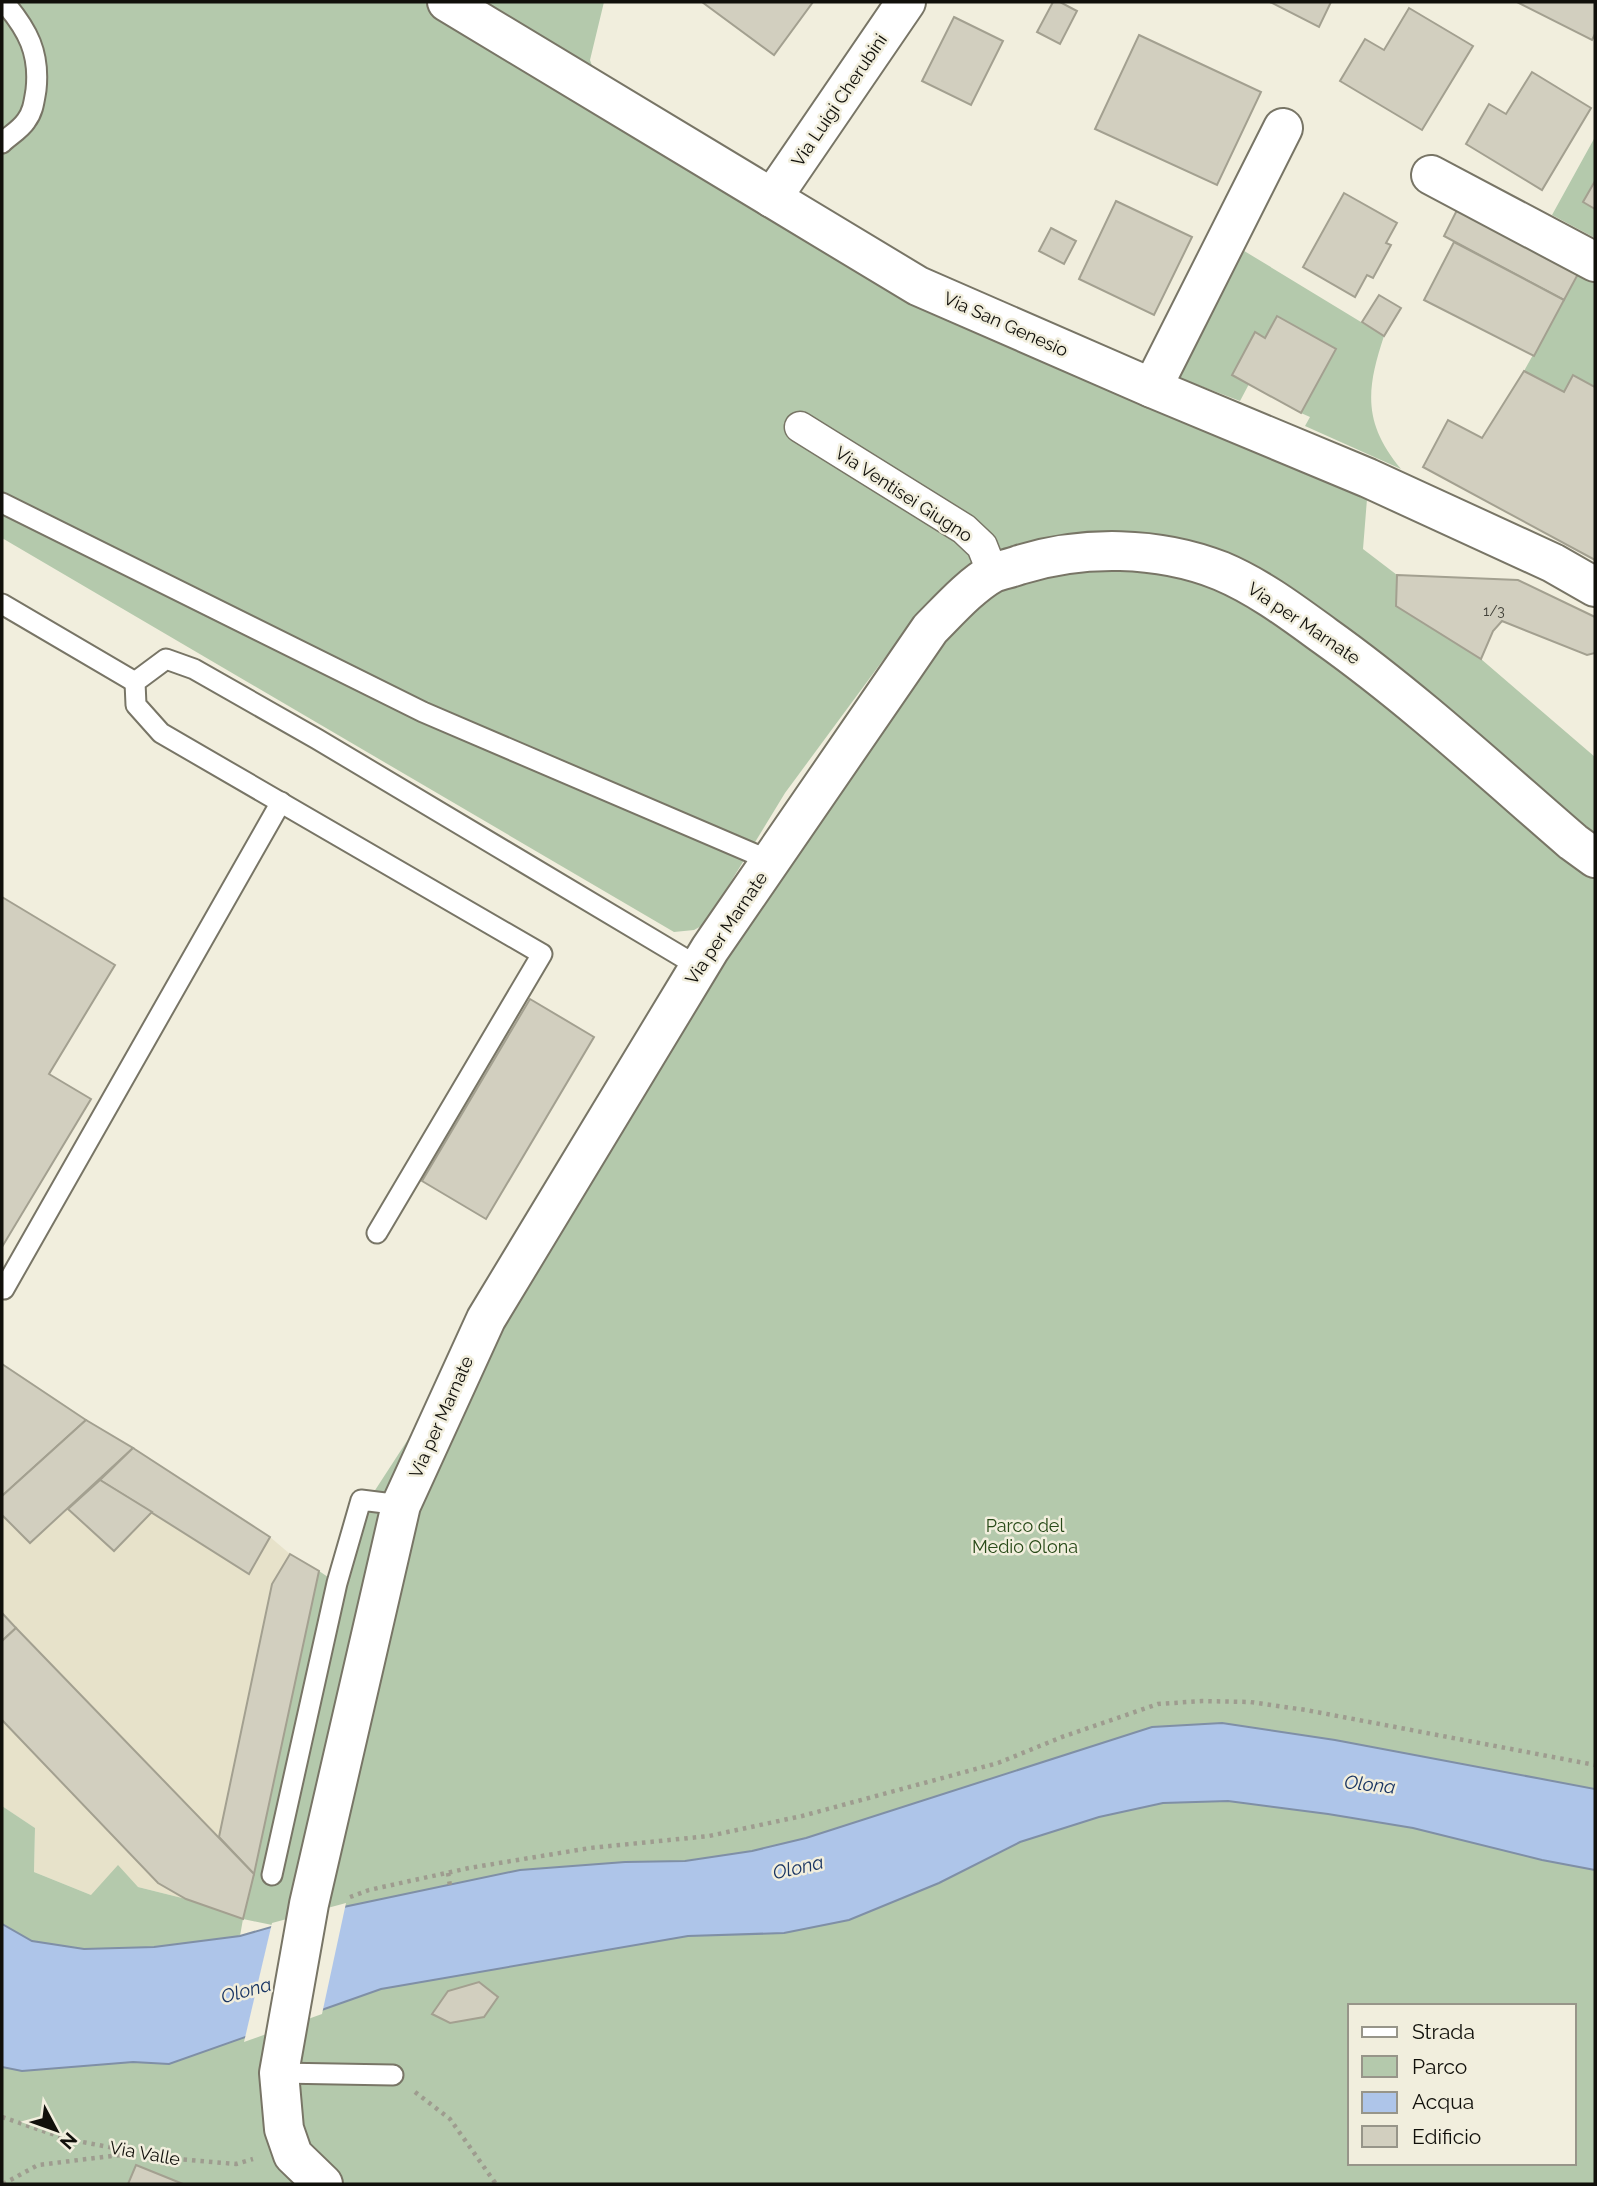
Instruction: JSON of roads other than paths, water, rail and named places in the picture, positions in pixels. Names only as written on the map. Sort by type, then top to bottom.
[{"type":"street","name":"Via San Genesio","points":[[447,2],[918,286],[1368,478],[1553,563],[1595,587]]},
{"type":"street","name":"Via Luigi Cherubini","points":[[772,198],[906,2]]},
{"type":"street","points":[[1152,388],[1283,128]]},
{"type":"street","points":[[1431,175],[1595,262]]},
{"type":"street","name":"Via Ventisei Giugno","points":[[800,427],[964,529],[982,546],[993,574]]},
{"type":"street","name":"Via per Marnate","points":[[279,2073],[309,1904],[401,1505],[486,1319],[699,967],[930,629],[960,600],[993,574],[1033,561],[1079,552],[1122,551],[1176,558],[1222,572],[1275,600],[1378,674],[1595,858]]},
{"type":"street","points":[[279,2073],[284,2129],[290,2148],[300,2163],[323,2184]]},
{"type":"lane","points":[[2,143],[25,123],[34,106],[37,75],[34,49],[19,19],[4,2]]},
{"type":"lane","points":[[2,502],[423,712],[771,861]]},
{"type":"lane","points":[[2,604],[135,682]]},
{"type":"lane","points":[[135,682],[166,659],[194,669],[699,967]]},
{"type":"lane","points":[[135,682],[136,705],[161,733],[542,954],[377,1233]]},
{"type":"lane","points":[[2,1287],[4,1289],[281,802]]},
{"type":"lane","points":[[272,1875],[337,1583],[360,1500],[401,1505]]},
{"type":"lane","points":[[279,2073],[393,2075]]},
{"type":"water","name":"Olona","points":[[1222,1723],[1335,1740],[1595,1789],[1595,1870],[1542,1860],[1413,1828],[1328,1814],[1228,1801],[1163,1803],[1099,1817],[1020,1842],[939,1883],[849,1920],[784,1933],[688,1936],[381,1989],[169,2064],[133,2062],[22,2071],[2,2067],[2,1924],[32,1941],[84,1949],[154,1947],[240,1936],[334,1909],[520,1870],[625,1862],[685,1861],[752,1851],[806,1838],[1152,1727]]},
{"type":"park label","name":"Parco del Medio Olona","points":[[1025,1535]]}]
